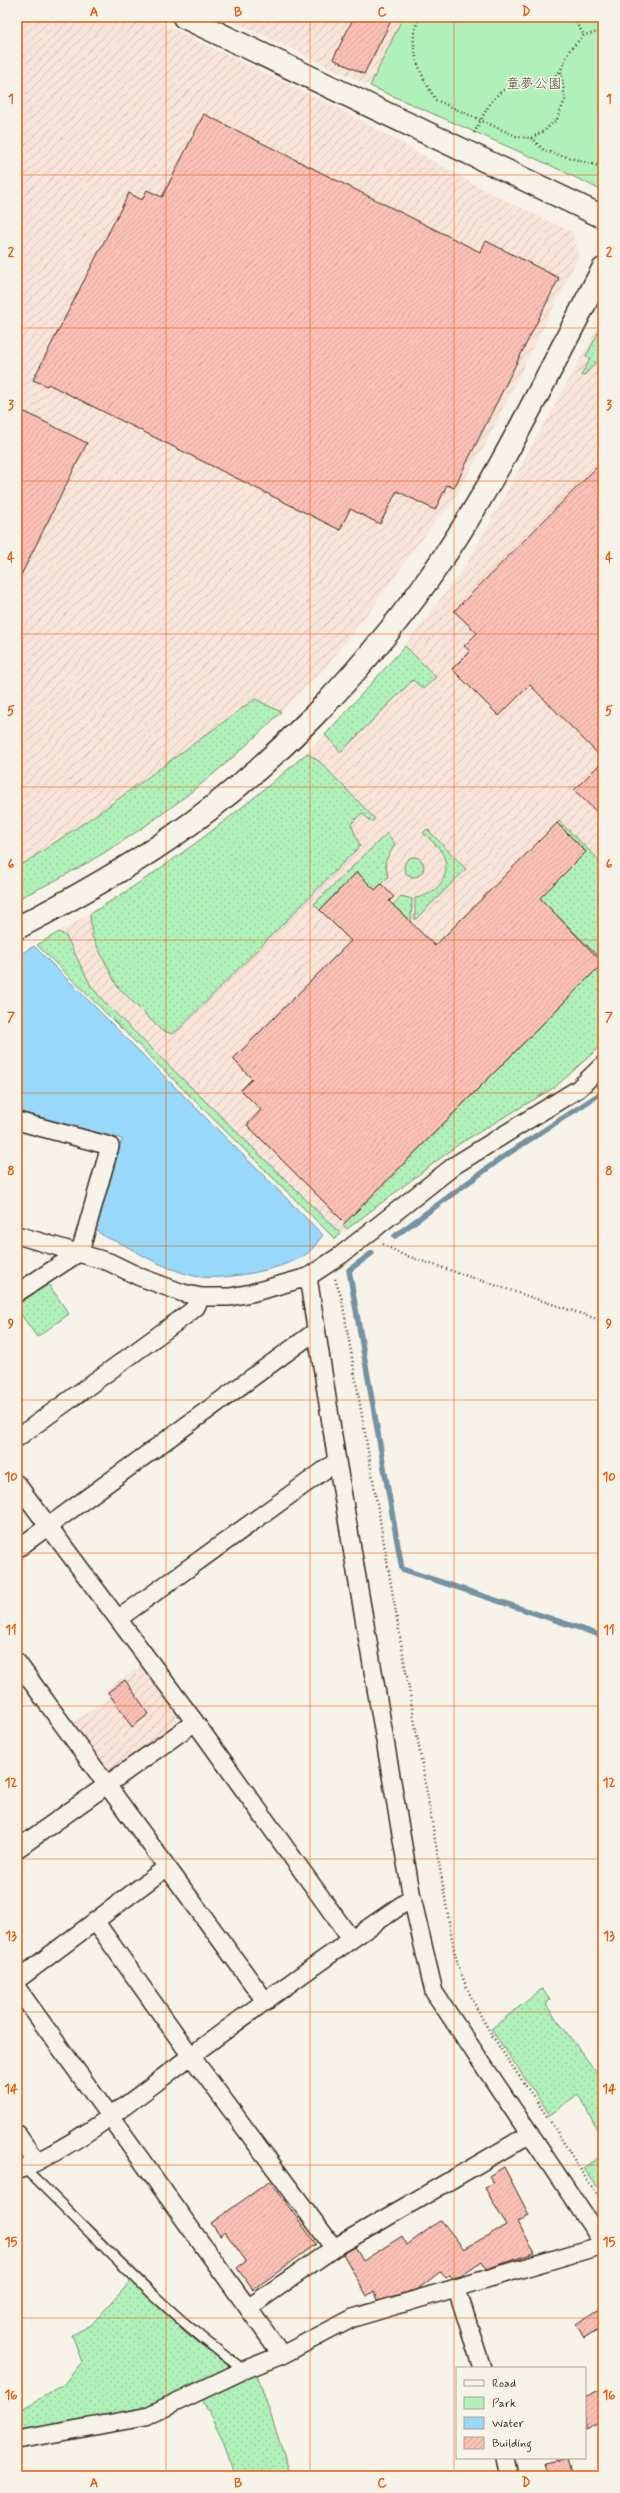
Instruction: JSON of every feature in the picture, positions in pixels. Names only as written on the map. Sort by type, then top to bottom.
[{"type":"street","points":[[184,17],[603,217]]},
{"type":"street","points":[[17,928],[117,872],[171,838],[249,776],[291,738],[352,673],[408,607],[464,523],[495,472],[603,269]]},
{"type":"street","points":[[17,1235],[80,1252],[183,1293],[201,1297],[230,1297],[251,1293],[308,1277],[327,1265],[456,1165],[578,1089],[603,1065]]},
{"type":"street","points":[[17,1121],[110,1146],[80,1252],[17,1293]]},
{"type":"street","points":[[17,2440],[145,2417],[244,2370],[282,2355],[353,2318],[458,2289],[603,2244],[434,1992],[412,1898],[337,1461],[308,1277]]},
{"type":"street","points":[[17,1438],[189,1313],[196,1307],[201,1297]]},
{"type":"street","points":[[17,1549],[316,1331]]},
{"type":"street","points":[[118,1620],[337,1461]]},
{"type":"street","points":[[17,1484],[195,1722],[351,1939]]},
{"type":"street","points":[[17,1662],[266,2002]]},
{"type":"street","points":[[17,1849],[195,1722]]},
{"type":"street","points":[[17,1980],[167,1867]]},
{"type":"street","points":[[17,2134],[26,2167],[64,2148],[109,2117],[351,1939],[412,1898]]},
{"type":"street","points":[[95,1921],[191,2056],[334,2248]]},
{"type":"street","points":[[17,1988],[282,2355]]},
{"type":"street","points":[[248,2308],[334,2248],[530,2134]]},
{"type":"street","points":[[458,2289],[482,2367]]},
{"type":"street","points":[[505,2459],[509,2476]]},
{"type":"lane","points":[[26,2167],[166,2308],[206,2343],[244,2370]]},
{"type":"path","points":[[420,17],[414,34],[416,56],[427,88],[436,100],[518,137],[531,138],[544,131],[557,120],[565,100],[561,70]]},
{"type":"path","points":[[570,17],[584,35]]},
{"type":"path","points":[[474,134],[492,101],[503,91],[541,86],[553,79],[561,70],[569,51],[584,35],[603,31]]},
{"type":"path","points":[[531,138],[545,151],[603,167]]},
{"type":"path","points":[[365,1235],[401,1254],[603,1321]]},
{"type":"path","points":[[327,1265],[337,1284],[342,1300],[453,1942],[461,1976],[475,2007],[492,2036],[585,2177],[603,2201]]},
{"type":"shaded area","points":[[17,17],[148,17],[346,112],[490,193],[572,232],[579,256],[482,450],[450,506],[436,520],[375,604],[327,666],[241,752],[205,781],[120,842],[41,888],[17,899]]},
{"type":"shaded area","points":[[224,17],[403,17],[370,86]]},
{"type":"shaded area","points":[[603,318],[603,1044],[555,1087],[459,1144],[430,1164],[335,1239],[37,945],[142,882],[211,833],[307,753],[337,723],[405,646],[466,565]]},
{"type":"shaded area","points":[[144,1664],[178,1713],[177,1723],[112,1770],[104,1769],[70,1725],[109,1697],[104,1690]]},
{"type":"green space","name":"童夢公園","points":[[403,17],[603,17],[603,191],[552,166],[370,86]]},
{"type":"green space","points":[[603,324],[603,355],[582,377],[581,375],[590,359],[586,356]]},
{"type":"green space","points":[[405,646],[436,677],[423,689],[413,680],[341,752],[325,735]]},
{"type":"green space","points":[[255,699],[281,712],[221,767],[190,793],[124,841],[89,862],[17,899],[17,866],[26,862],[103,810]]},
{"type":"green space","points":[[307,753],[320,762],[375,819],[371,822],[362,813],[351,824],[360,846],[177,1031],[172,1034],[161,1030],[117,986],[92,936],[90,914],[175,858],[229,818]]},
{"type":"green space","points":[[559,821],[603,864],[603,961],[540,898],[586,852],[557,823]]},
{"type":"green space","points":[[427,829],[466,869],[415,920],[415,898],[422,897],[435,890],[440,885],[446,872],[446,865],[442,853],[423,833]]},
{"type":"green space","points":[[387,833],[395,844],[385,862],[388,877],[375,890],[357,872],[320,910],[314,904]]},
{"type":"green space","points":[[414,857],[421,860],[424,867],[421,874],[414,877],[407,874],[404,867],[407,860]]},
{"type":"green space","points":[[401,896],[412,899],[411,922],[393,905]]},
{"type":"green space","points":[[59,932],[66,936],[91,986],[106,1004],[341,1234],[335,1239],[37,945]]},
{"type":"green space","points":[[603,963],[603,1044],[555,1087],[459,1144],[347,1229],[343,1225]]},
{"type":"green space","points":[[47,1282],[69,1314],[37,1337],[17,1309],[17,1302]]},
{"type":"green space","points":[[542,1989],[550,1999],[546,2005],[603,2081],[603,2140],[578,2094],[550,2115],[491,2029]]},
{"type":"green space","points":[[603,2154],[603,2194],[583,2168]]},
{"type":"green space","points":[[133,2279],[187,2334],[228,2364],[229,2369],[144,2411],[71,2421],[17,2432],[17,2412],[63,2385],[82,2362],[72,2335],[91,2325]]},
{"type":"green space","points":[[256,2371],[291,2476],[234,2476],[223,2440],[201,2397]]},
{"type":"water","points":[[34,946],[323,1235],[310,1251],[305,1255],[281,1266],[249,1274],[201,1277],[182,1273],[149,1259],[102,1235],[96,1229],[122,1139],[17,1111],[17,956]]},
{"type":"building","points":[[354,17],[393,17],[364,74],[333,59]]},
{"type":"building","points":[[204,114],[480,252],[486,241],[559,278],[454,488],[447,485],[435,510],[397,491],[380,524],[350,509],[340,530],[48,384],[47,386],[33,380],[129,193],[142,200],[147,190],[162,197]]},
{"type":"building","points":[[17,408],[87,443],[17,583]]},
{"type":"building","points":[[603,461],[603,759],[530,685],[499,716],[452,669],[470,651],[464,646],[477,633],[454,611]]},
{"type":"building","points":[[603,761],[603,818],[574,790]]},
{"type":"building","points":[[557,823],[586,852],[540,898],[603,963],[345,1223],[247,1125],[261,1110],[241,1090],[252,1079],[233,1059],[351,941],[320,910],[357,872],[375,890],[381,884],[394,897],[389,901],[435,946]]},
{"type":"building","points":[[125,1680],[149,1714],[132,1727],[108,1692]]},
{"type":"building","points":[[504,2167],[529,2215],[517,2222],[535,2253],[486,2269],[482,2262],[461,2276],[453,2278],[450,2275],[446,2278],[441,2271],[418,2289],[377,2301],[374,2291],[367,2296],[343,2254],[355,2247],[363,2261],[402,2236],[407,2245],[441,2220],[464,2249],[506,2225],[485,2188],[494,2183],[489,2176]]},
{"type":"building","points":[[270,2181],[316,2244],[253,2290],[237,2268],[246,2261],[225,2232],[220,2236],[211,2223]]},
{"type":"building","points":[[603,2307],[603,2326],[584,2338],[576,2324]]},
{"type":"building","points":[[599,2390],[603,2398],[603,2421],[586,2430],[586,2396]]},
{"type":"building","points":[[567,2459],[572,2476],[547,2476],[544,2463]]},
{"type":"waterway","points":[[395,1236],[503,1157],[603,1092]]},
{"type":"waterway","points":[[372,1253],[349,1270],[402,1569],[603,1636]]}]
